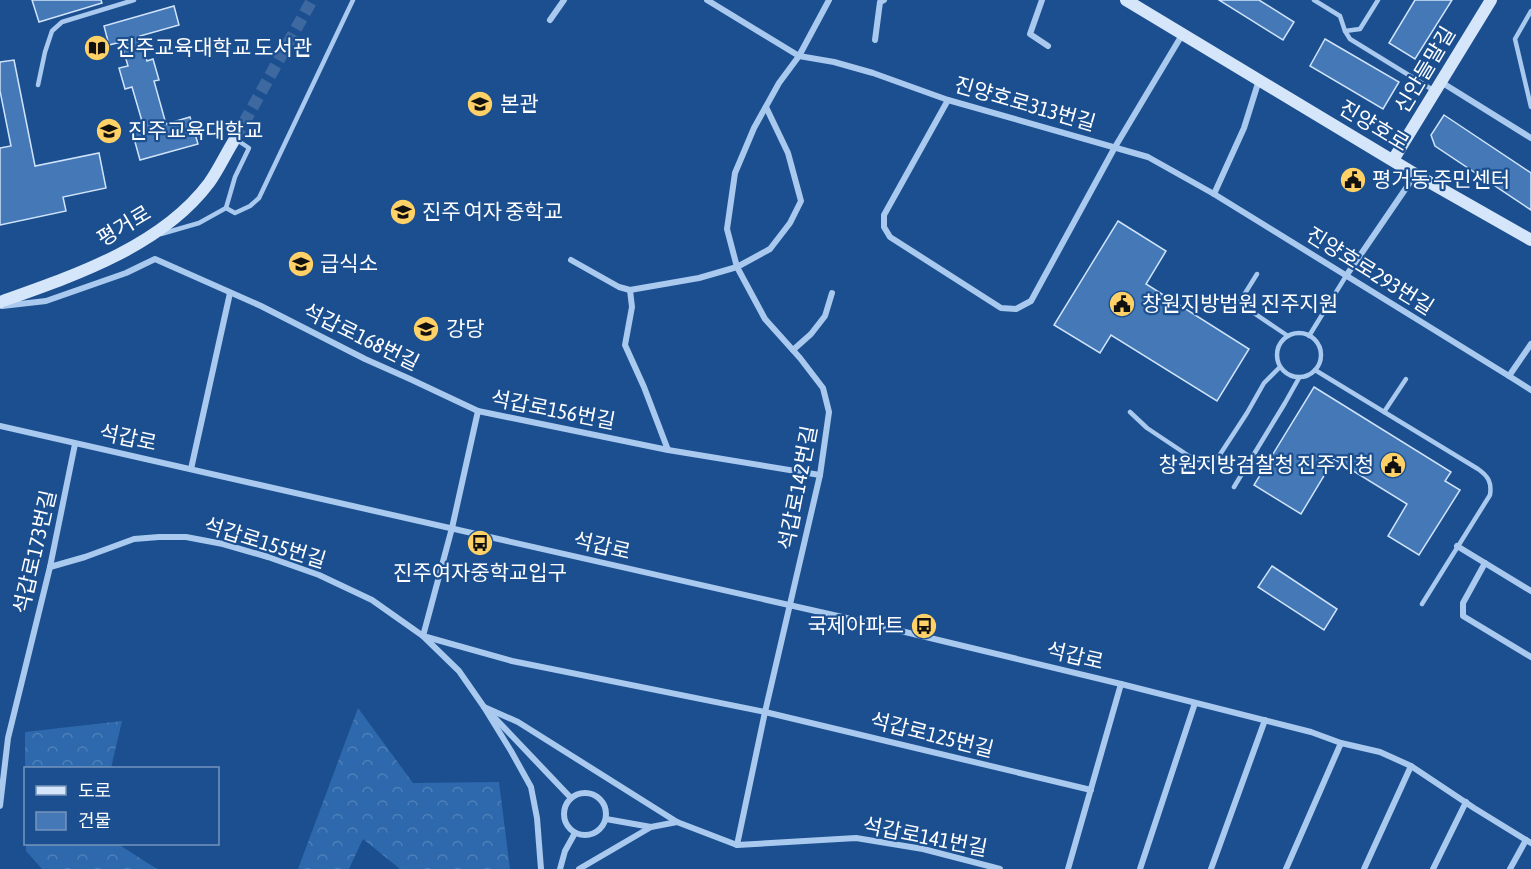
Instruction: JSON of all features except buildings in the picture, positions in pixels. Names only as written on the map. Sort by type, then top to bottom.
[{"type":"street","points":[[550,20],[564,0]]},
{"type":"street","points":[[707,0],[799,56]]},
{"type":"street","name":"석갑로142번길","points":[[789,606],[820,476],[829,412],[823,388],[765,319],[738,267],[727,229],[735,173],[754,128],[779,83],[799,56],[829,0]]},
{"type":"street","points":[[875,40],[880,2],[884,0]]},
{"type":"street","points":[[1042,0],[1030,34],[1048,46]]},
{"type":"street","name":"진양호로","points":[[1126,0],[1415,174],[1531,240]]},
{"type":"street","name":"신안들말길","points":[[1393,160],[1491,0]]},
{"type":"street","name":"진양호로313번길","points":[[799,56],[834,62],[873,73],[948,100],[1115,147],[1182,34]]},
{"type":"street","points":[[1214,194],[1244,128],[1259,80]]},
{"type":"street","points":[[1438,87],[1531,138]]},
{"type":"street","points":[[948,100],[884,215],[884,227],[890,237],[1001,308],[1016,309],[1031,301],[1115,147]]},
{"type":"street","points":[[571,260],[630,291],[699,278],[738,267],[770,249],[790,223],[801,201],[788,153],[766,107]]},
{"type":"street","name":"평거로","points":[[0,304],[67,279],[144,240],[189,206],[210,181],[234,139]]},
{"type":"street","name":"진양호로293번길","points":[[1115,147],[1148,157],[1214,194],[1531,390]]},
{"type":"street","points":[[1346,276],[1415,174]]},
{"type":"street","name":"평거로","points":[[0,304],[46,301],[126,273],[155,259]]},
{"type":"street","name":"석갑로168번길","points":[[155,259],[261,306],[365,359],[478,411]]},
{"type":"street","points":[[630,291],[632,307],[625,345],[668,450]]},
{"type":"street","points":[[191,469],[230,293]]},
{"type":"street","points":[[793,350],[811,334],[825,316],[832,293]]},
{"type":"street","points":[[1509,376],[1531,344]]},
{"type":"street","name":"석갑로156번길","points":[[452,528],[478,411],[668,450],[820,476]]},
{"type":"street","name":"석갑로","points":[[0,426],[850,619],[1265,720],[1380,752],[1411,766],[1528,841],[1510,869]]},
{"type":"street","name":"석갑로173번길","points":[[0,806],[8,738],[50,567],[75,444]]},
{"type":"street","points":[[423,636],[452,528]]},
{"type":"street","name":"석갑로155번길","points":[[50,567],[134,539],[186,537],[268,556],[319,575],[372,600],[423,636],[459,671],[512,751],[531,787],[537,818],[541,869]]},
{"type":"street","points":[[1458,546],[1531,591]]},
{"type":"street","points":[[1485,563],[1463,603],[1463,616],[1531,657]]},
{"type":"street","points":[[737,845],[789,606]]},
{"type":"street","name":"석갑로155번길","points":[[423,636],[512,661],[765,712]]},
{"type":"street","points":[[1068,869],[1121,684]]},
{"type":"street","points":[[1140,869],[1195,703]]},
{"type":"street","points":[[484,707],[571,798]]},
{"type":"street","points":[[484,707],[518,722],[677,822]]},
{"type":"street","name":"석갑로125번길","points":[[765,712],[1091,790]]},
{"type":"street","points":[[1211,869],[1265,720]]},
{"type":"street","points":[[0,737],[8,738]]},
{"type":"street","points":[[1286,869],[1341,742]]},
{"type":"street","points":[[1364,869],[1411,766]]},
{"type":"street","points":[[583,793],[596,796],[605,806],[606,819],[599,830],[581,835],[575,833],[567,824],[564,813],[571,798],[583,793]]},
{"type":"street","points":[[1433,869],[1466,802]]},
{"type":"street","points":[[606,819],[651,827]]},
{"type":"street","points":[[579,869],[651,827],[677,822]]},
{"type":"street","name":"석갑로141번길","points":[[677,822],[737,845],[856,838],[923,849],[1000,869]]},
{"type":"street","points":[[560,869],[565,851],[575,833]]},
{"type":"lane","points":[[38,85],[52,31],[62,22],[134,0]]},
{"type":"lane","points":[[226,208],[235,213],[250,206],[259,198],[353,0]]},
{"type":"lane","points":[[1314,0],[1340,16],[1350,39],[1438,87]]},
{"type":"lane","points":[[1326,7],[1330,0]]},
{"type":"lane","points":[[1345,32],[1360,28],[1378,0]]},
{"type":"lane","points":[[1531,11],[1515,39],[1531,107]]},
{"type":"lane","points":[[144,240],[200,223],[226,208],[234,177],[249,148],[234,139]]},
{"type":"lane","points":[[1257,274],[1239,303],[1288,336]]},
{"type":"lane","points":[[1309,336],[1346,276]]},
{"type":"lane","points":[[1295,333],[1309,336],[1319,346],[1320,360],[1315,370],[1306,376],[1299,378],[1291,376],[1280,367],[1277,360],[1279,346],[1282,340],[1295,333]]},
{"type":"lane","points":[[1130,412],[1147,428],[1195,460],[1209,460],[1219,456],[1264,383],[1280,367]]},
{"type":"lane","points":[[1315,370],[1486,474],[1490,481],[1490,495],[1422,604]]},
{"type":"lane","points":[[1234,487],[1299,378]]},
{"type":"lane","points":[[1384,412],[1406,379]]},
{"type":"green space","points":[[358,708],[413,783],[499,782],[510,869],[400,869],[363,839],[349,869],[298,869]]},
{"type":"green space","points":[[122,721],[111,767],[25,767],[25,732]]},
{"type":"green space","points":[[26,845],[120,845],[157,869],[42,869],[26,851]]},
{"type":"tunnel","points":[[235,139],[312,0]]},
{"type":"place","name":"진주교육대학교 도서관","points":[[97,48]]},
{"type":"place","name":"본관","points":[[480,104]]},
{"type":"place","name":"진주교육대학교","points":[[109,131]]},
{"type":"place","name":"평거동 주민센터","points":[[1353,180]]},
{"type":"place","name":"진주 여자 중학교","points":[[403,212]]},
{"type":"place","name":"급식소","points":[[301,264]]},
{"type":"place","name":"창원지방법원 진주지원","points":[[1122,304]]},
{"type":"place","name":"강당","points":[[426,329]]},
{"type":"place","name":"창원지방검찰청 진주지청","points":[[1393,465]]},
{"type":"place","name":"진주여자중학교입구","points":[[480,543]]},
{"type":"place","name":"국제아파트","points":[[924,626]]}]
